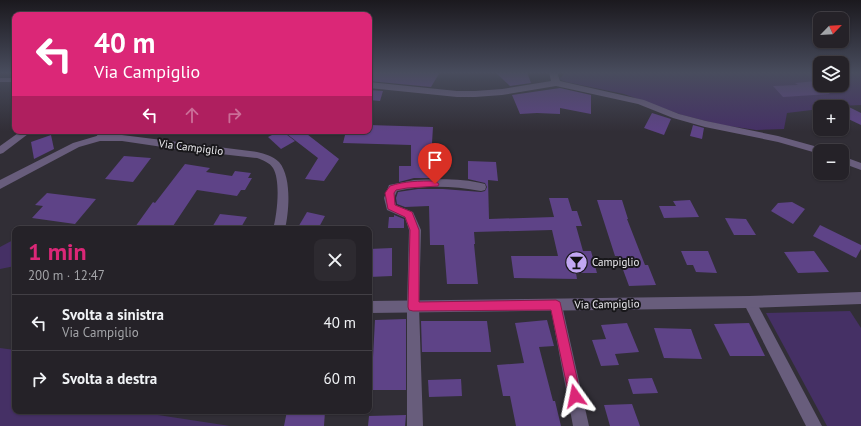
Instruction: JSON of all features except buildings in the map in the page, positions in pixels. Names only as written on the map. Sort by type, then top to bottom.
[{"type":"street","points":[[436,92],[457,94],[503,92]]},
{"type":"street","points":[[596,92],[641,102],[695,121],[778,139],[813,149]]},
{"type":"street","points":[[0,143],[12,134]]},
{"type":"street","points":[[0,151],[23,134]]},
{"type":"street","name":"Via Campiglio","points":[[0,185],[76,145],[103,135],[176,146],[257,155],[267,158],[277,167],[281,179],[282,212],[280,226]]},
{"type":"street","points":[[849,162],[861,167]]},
{"type":"street","points":[[415,426],[413,307],[415,230],[409,215],[391,207],[389,198],[391,190],[393,188],[407,185],[463,184],[482,187]]},
{"type":"street","name":"Via Campiglio","points":[[372,307],[749,302],[861,298]]},
{"type":"street","points":[[749,302],[814,426]]},
{"type":"street","points":[[556,305],[581,426]]},
{"type":"shaded area","points":[[614,92],[861,92],[861,105],[849,106],[849,100],[813,100],[813,110],[787,113],[784,129],[756,130],[722,125],[682,115],[624,94]]},
{"type":"shaded area","points":[[12,241],[12,267],[0,269],[0,247]]},
{"type":"shaded area","points":[[850,311],[861,328],[861,426],[827,426],[766,313]]},
{"type":"shaded area","points":[[0,348],[12,350],[12,414],[158,414],[230,426],[0,426]]},
{"type":"place","name":"Campiglio","points":[[577,262]]},
{"type":"route","points":[[435,184],[407,185],[393,188],[389,198],[391,207],[396,210],[404,211],[411,217],[415,230],[413,307],[556,305],[575,396]]}]
